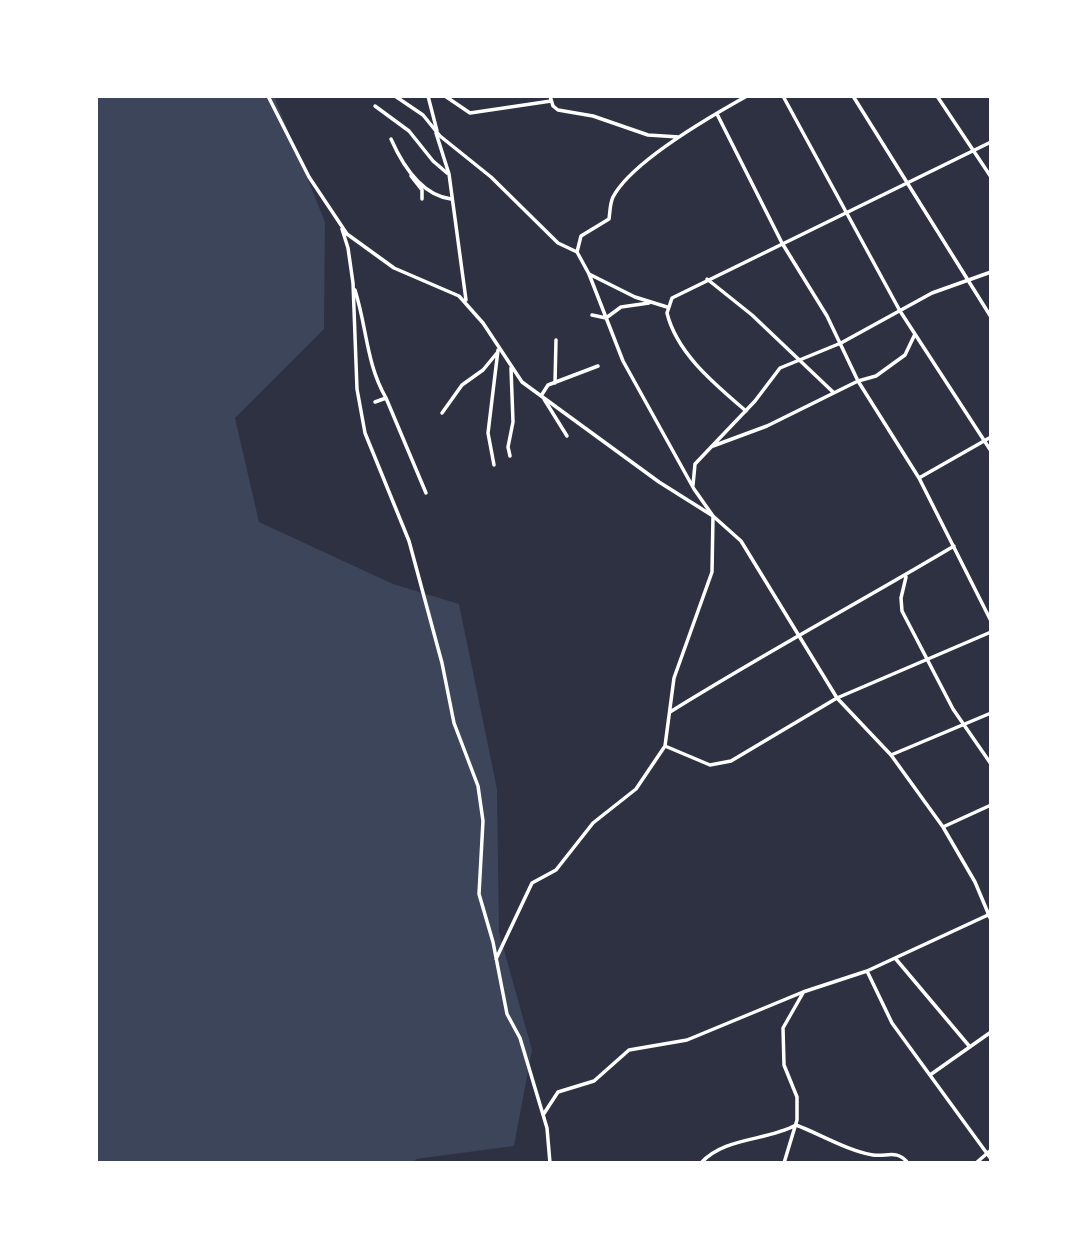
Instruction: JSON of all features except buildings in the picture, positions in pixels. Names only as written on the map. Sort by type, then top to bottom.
[{"type":"street","points":[[268,96],[309,177],[347,234],[394,268],[450,290],[466,302],[522,382],[659,482],[713,516],[741,541],[837,698],[891,755],[943,827],[975,882],[990,917],[866,971],[803,992],[687,1040],[629,1050],[594,1081],[558,1092],[543,1115]]},
{"type":"street","points":[[395,96],[409,103],[435,130],[491,177],[558,243],[577,252],[589,274],[623,362],[694,489],[713,516],[712,572],[674,678],[665,746],[636,789],[593,823],[556,870],[532,883],[496,959]]},
{"type":"street","points":[[428,96],[449,174],[465,277],[466,302]]},
{"type":"street","points":[[445,96],[470,113],[550,99],[558,110],[593,116],[666,138],[682,137]]},
{"type":"street","points":[[736,96],[741,100]]},
{"type":"street","points":[[577,252],[581,236],[609,219],[612,199],[625,180],[682,137],[747,96]]},
{"type":"street","points":[[783,96],[900,311],[991,451]]},
{"type":"street","points":[[853,96],[991,317]]},
{"type":"street","points":[[937,96],[971,152],[991,177]]},
{"type":"street","points":[[375,106],[409,131],[433,161],[449,174]]},
{"type":"street","points":[[717,114],[782,243],[841,343],[858,382],[919,478],[991,621]]},
{"type":"street","points":[[391,139],[422,190],[422,199]]},
{"type":"street","points":[[746,411],[694,361],[668,319],[667,307],[672,298],[991,142]]},
{"type":"street","points":[[409,172],[433,194],[452,199]]},
{"type":"street","points":[[335,214],[348,248],[353,283],[357,389],[365,433],[409,541],[442,663],[454,723],[478,786],[483,821],[479,894],[507,1014],[520,1038],[543,1115],[550,1163]]},
{"type":"street","points":[[694,489],[692,474],[695,464],[746,411],[780,368],[841,343],[932,293],[991,272]]},
{"type":"street","points":[[589,274],[667,307]]},
{"type":"street","points":[[707,279],[834,393]]},
{"type":"street","points":[[353,283],[366,331],[371,369],[426,493]]},
{"type":"street","points":[[592,315],[606,318],[621,307],[651,302]]},
{"type":"street","points":[[710,447],[767,426],[876,376],[898,361],[915,334]]},
{"type":"street","points":[[555,383],[556,340]]},
{"type":"street","points":[[442,413],[462,385],[483,370],[498,349]]},
{"type":"street","points":[[494,465],[488,433],[498,349]]},
{"type":"street","points":[[510,456],[508,447],[513,422],[511,366]]},
{"type":"street","points":[[542,397],[548,385],[598,366]]},
{"type":"street","points":[[542,397],[567,436]]},
{"type":"street","points":[[375,402],[386,398]]},
{"type":"street","points":[[919,478],[991,437]]},
{"type":"street","points":[[670,712],[748,663],[800,637],[954,546]]},
{"type":"street","points":[[907,576],[901,598],[902,611],[927,662],[991,764]]},
{"type":"street","points":[[665,746],[698,762],[721,764],[837,698],[927,662],[991,632]]},
{"type":"street","points":[[891,755],[991,713]]},
{"type":"street","points":[[943,827],[991,805]]},
{"type":"street","points":[[895,958],[970,1046]]},
{"type":"street","points":[[866,971],[892,1023],[989,1151],[991,1159]]},
{"type":"street","points":[[784,1163],[796,1125],[797,1097],[785,1065],[783,1028],[803,992]]},
{"type":"street","points":[[930,1075],[991,1032]]},
{"type":"street","points":[[701,1163],[712,1152],[780,1134],[796,1125]]},
{"type":"street","points":[[796,1125],[874,1155],[894,1153],[908,1163]]},
{"type":"street","points":[[976,1163],[989,1151]]},
{"type":"shaded area","points":[[96,96],[274,96],[325,222],[324,329],[235,418],[259,522],[393,584],[459,604],[497,789],[499,932],[532,1050],[514,1146],[416,1159],[414,1163],[96,1163]]}]
